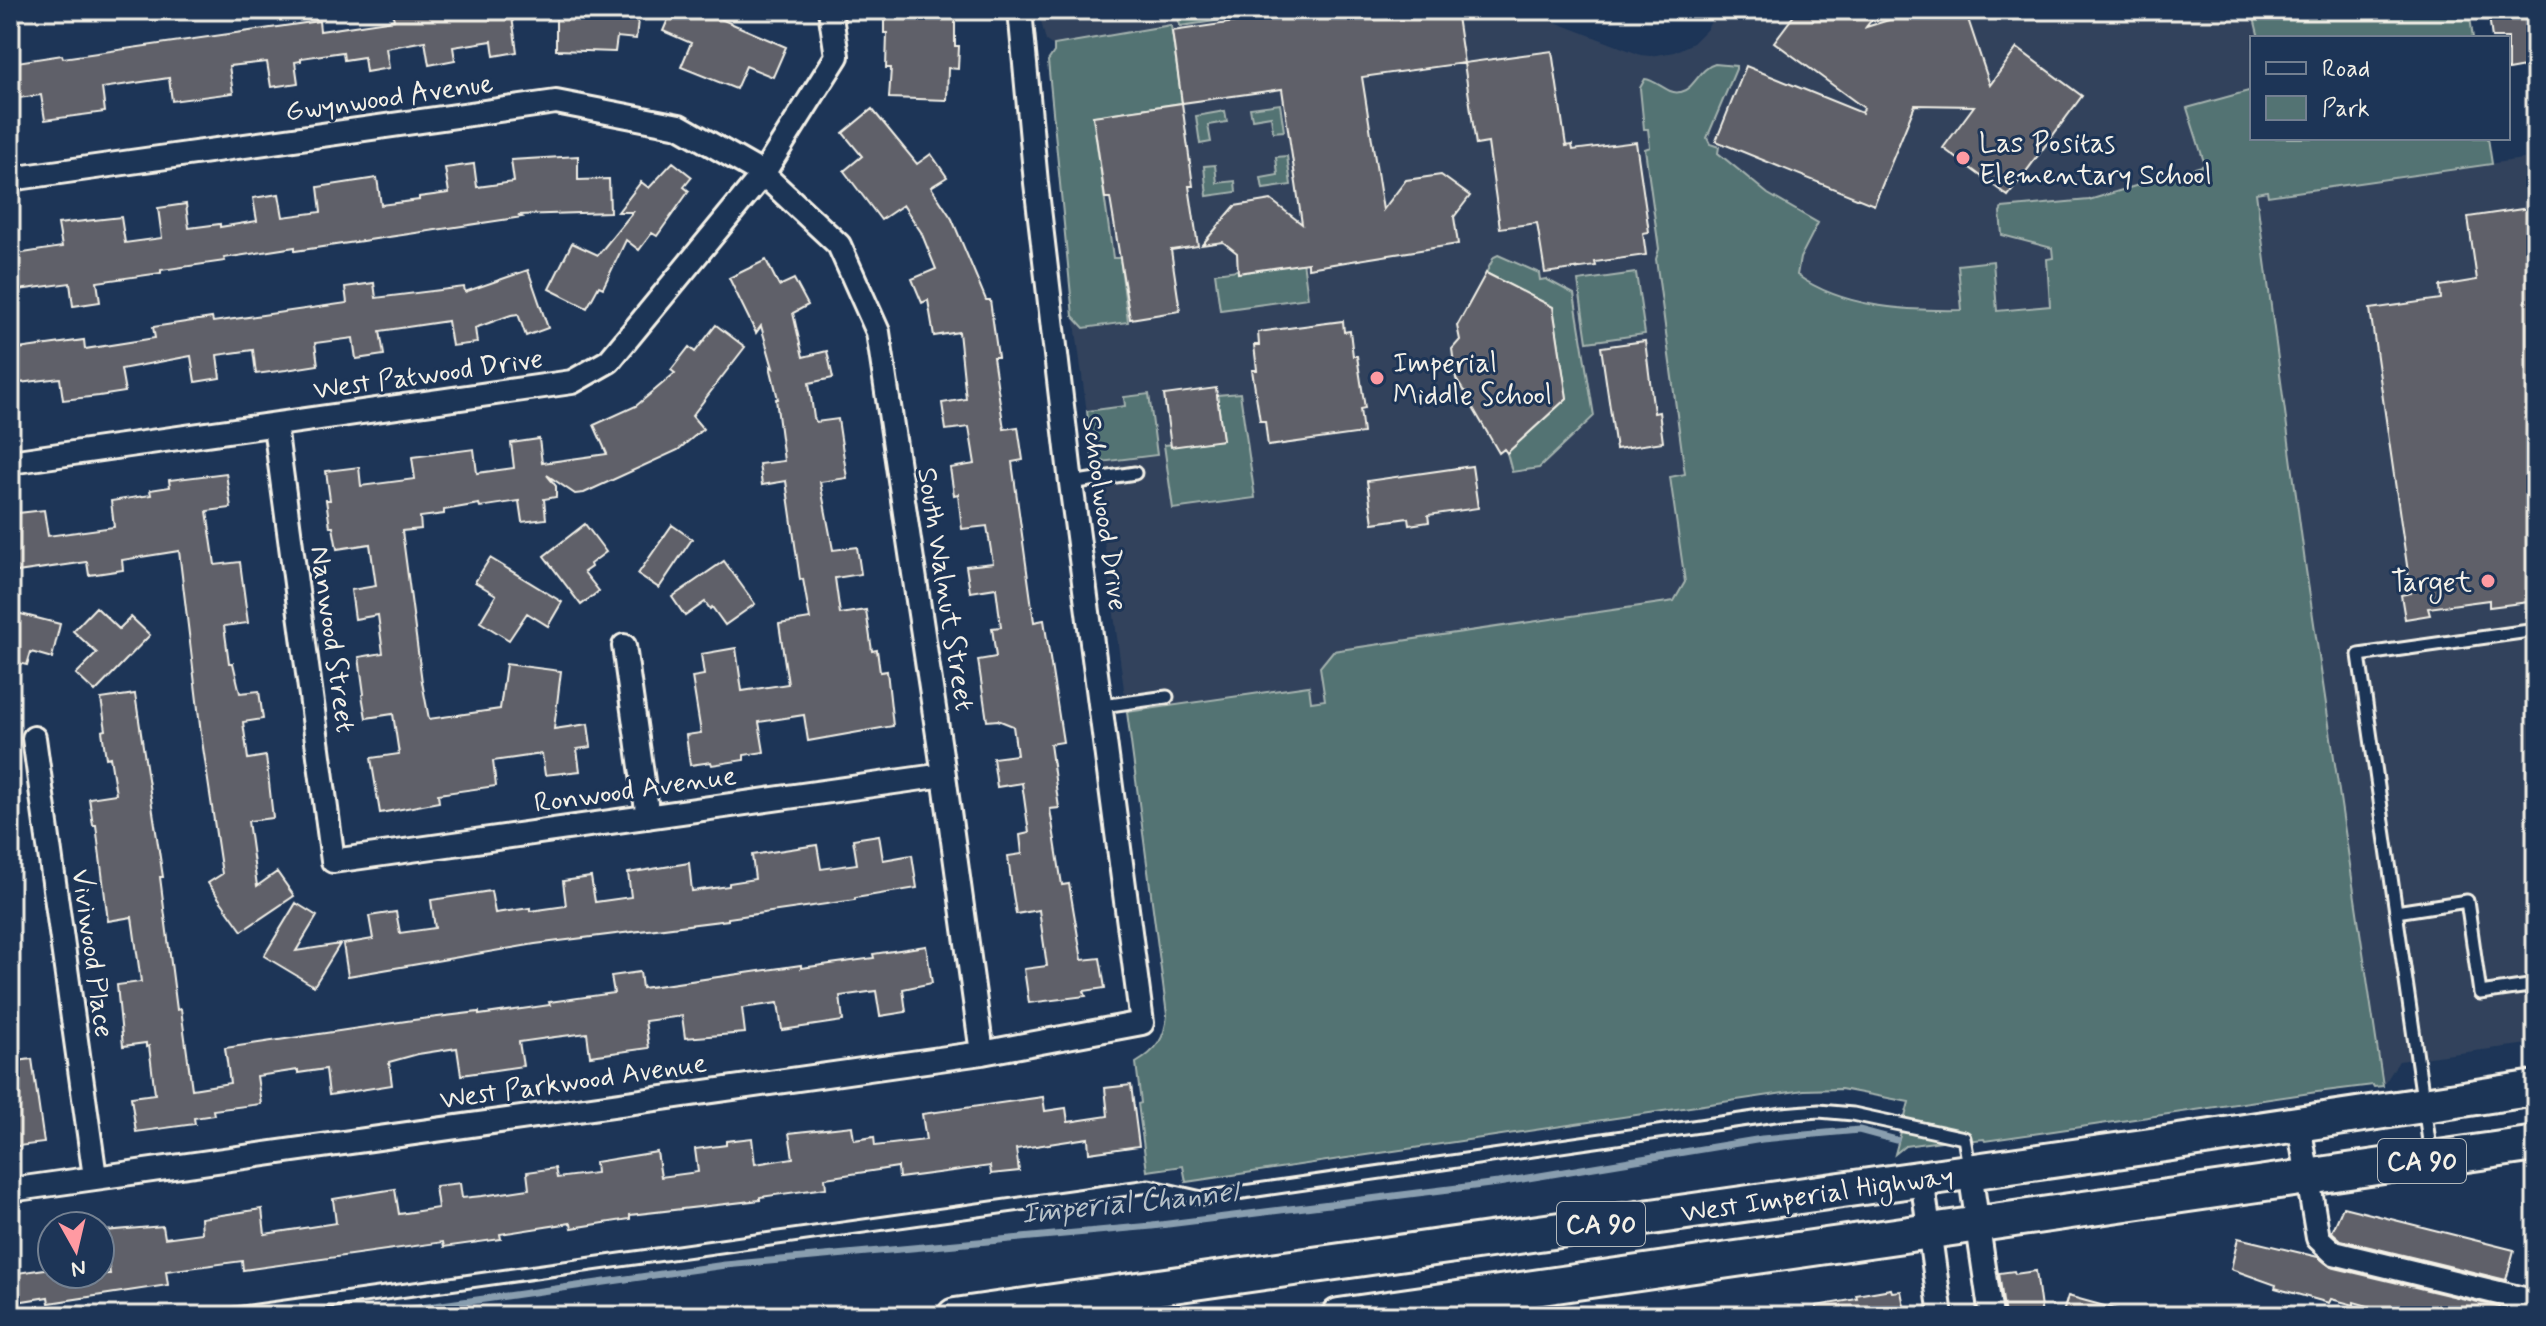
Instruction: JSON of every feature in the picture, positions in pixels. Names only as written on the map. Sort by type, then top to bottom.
[{"type":"main road","name":"West Imperial Highway","points":[[955,1316],[2536,1088]]},
{"type":"main road","name":"West Imperial Highway","points":[[1339,1316],[2536,1144]]},
{"type":"street","name":"West Patwood Drive","points":[[10,462],[572,382],[609,361],[763,174],[837,56],[830,10]]},
{"type":"street","name":"Schoolwood Drive","points":[[1020,10],[1036,183],[1071,483],[1142,1023]]},
{"type":"street","name":"Gwynwood Avenue","points":[[10,179],[556,102],[679,126],[763,174]]},
{"type":"street","name":"South Walnut Street","points":[[763,174],[839,245],[878,332],[982,1053]]},
{"type":"street","name":"Nanwood Street","points":[[275,426],[333,861]]},
{"type":"street","points":[[624,646],[648,817]]},
{"type":"street","name":"Viviwood Place","points":[[34,738],[95,1177]]},
{"type":"street","name":"Ronwood Avenue","points":[[333,861],[944,775]]},
{"type":"street","name":"West Parkwood Avenue","points":[[10,1190],[982,1053],[1142,1023]]},
{"type":"street","points":[[2299,1124],[2318,1238],[2334,1253],[2536,1302]]},
{"type":"street","points":[[1970,1171],[1991,1316]]},
{"type":"street","points":[[1922,1178],[1941,1316]]},
{"type":"lane","points":[[1071,483],[1135,473]]},
{"type":"lane","points":[[2432,1160],[2359,655],[2536,630]]},
{"type":"lane","points":[[1102,706],[1167,697]]},
{"type":"lane","points":[[2396,912],[2467,901],[2480,993],[2536,985]]},
{"type":"lane","points":[[221,1316],[1149,1186],[1202,1198],[1782,1114],[1819,1111],[1853,1114],[1964,1138],[1970,1171]]},
{"type":"shaded area","name":"Imperial Middle School","points":[[1036,10],[1524,10],[1650,56],[1674,52],[1693,43],[1707,29],[1717,10],[2252,10],[2258,36],[2250,36],[2250,91],[2188,108],[2205,164],[2089,200],[2002,208],[2052,248],[2054,258],[2047,260],[2051,306],[1997,311],[1992,261],[1962,310],[1876,305],[1834,294],[1800,277],[1796,273],[1800,258],[1818,223],[1768,194],[1718,153],[1707,138],[1736,69],[1729,64],[1709,66],[1681,92],[1671,91],[1654,80],[1642,83],[1643,128],[1648,128],[1651,148],[1645,149],[1659,249],[1656,259],[1685,474],[1670,477],[1685,582],[1674,601],[1334,651],[1320,667],[1325,700],[1311,702],[1308,686],[1127,712],[1068,271],[1048,61],[1055,47],[1046,41],[1041,21],[1036,21]]},
{"type":"shaded area","points":[[2536,157],[2536,1043],[2399,1061],[2383,1086],[2306,570],[2256,193],[2267,191],[2269,196]]},
{"type":"green space","points":[[1177,10],[1242,10],[1243,17],[1180,26]]},
{"type":"green space","points":[[2252,10],[2469,10],[2473,36],[2258,36]]},
{"type":"green space","points":[[1171,25],[1182,103],[1093,116],[1113,258],[1120,258],[1128,322],[1084,328],[1073,316],[1048,61],[1054,52],[1054,45]]},
{"type":"green space","points":[[1710,66],[1736,66],[1736,69],[1707,138],[1710,144],[1719,147],[1718,153],[1768,194],[1818,223],[1800,258],[1797,275],[1834,295],[1876,305],[1919,310],[1962,310],[1958,265],[1993,261],[1997,311],[2050,306],[2047,259],[2053,258],[2052,248],[2002,235],[2002,208],[2089,200],[2205,165],[2187,108],[2250,91],[2250,140],[2488,140],[2492,164],[2268,196],[2267,191],[2256,193],[2306,570],[2383,1086],[2317,1092],[1985,1141],[1957,1142],[1956,1139],[1905,1146],[1895,1154],[1909,1102],[1841,1089],[1804,1090],[1186,1182],[1183,1166],[1147,1171],[1136,1063],[1158,1044],[1167,1015],[1127,712],[1309,686],[1311,702],[1325,700],[1320,667],[1333,651],[1674,601],[1685,582],[1670,477],[1685,474],[1656,259],[1659,249],[1645,149],[1650,147],[1648,129],[1644,129],[1640,88],[1645,79],[1680,92],[1690,87]]},
{"type":"green space","points":[[1280,104],[1284,131],[1273,132],[1271,116],[1252,119],[1250,108]]},
{"type":"green space","points":[[1225,111],[1227,122],[1208,125],[1211,142],[1200,144],[1196,116]]},
{"type":"green space","points":[[1287,156],[1291,185],[1263,189],[1261,178],[1278,175],[1276,157]]},
{"type":"green space","points":[[1215,165],[1217,183],[1235,181],[1236,192],[1207,196],[1204,166]]},
{"type":"green space","points":[[1498,255],[1539,273],[1540,280],[1546,279],[1574,294],[1594,416],[1539,468],[1512,472],[1507,453],[1567,398],[1553,308],[1486,273]]},
{"type":"green space","points":[[1303,261],[1308,298],[1220,310],[1215,273]]},
{"type":"green space","points":[[1636,273],[1645,334],[1587,342],[1578,281]]},
{"type":"green space","points":[[1240,393],[1255,498],[1173,509],[1164,445],[1223,440],[1217,395]]},
{"type":"green space","points":[[1149,394],[1157,455],[1093,463],[1087,411],[1125,406],[1124,397]]},
{"type":"building","points":[[392,10],[442,10],[443,14],[469,10],[511,10],[517,52],[494,56],[492,41],[453,47],[455,60],[429,65],[425,41],[386,48],[389,68],[366,72],[364,57],[344,60],[343,52],[301,58],[301,61],[295,62],[298,83],[271,87],[267,62],[229,66],[233,93],[172,101],[169,78],[102,88],[105,112],[45,120],[41,95],[10,99],[10,63],[319,21],[320,31],[394,20]]},
{"type":"building","points":[[556,10],[639,10],[636,39],[617,37],[615,52],[556,50]]},
{"type":"building","points":[[672,10],[700,10],[786,47],[773,77],[746,66],[736,89],[681,67],[691,43],[663,31]]},
{"type":"building","points":[[884,10],[955,10],[958,69],[948,68],[947,100],[889,98],[891,68],[886,68]]},
{"type":"building","points":[[1277,10],[1325,10],[1326,19],[1371,10],[1456,10],[1464,63],[1362,77],[1383,210],[1406,180],[1441,175],[1470,196],[1454,217],[1458,244],[1308,268],[1308,263],[1238,273],[1237,253],[1223,242],[1202,245],[1235,206],[1271,200],[1302,224],[1282,89],[1182,103],[1172,31],[1278,16]]},
{"type":"building","points":[[1798,10],[1879,10],[1866,27],[1921,10],[1965,10],[1990,85],[2017,48],[2082,96],[2008,196],[1943,148],[1974,106],[1915,105],[1874,205],[1716,141],[1746,66],[1862,113],[1864,108],[1774,42]]},
{"type":"building","points":[[2504,10],[2529,10],[2531,22],[2536,21],[2536,65],[2510,70],[2510,36],[2492,36],[2489,16],[2505,14]]},
{"type":"building","points":[[1552,51],[1566,146],[1572,145],[1573,150],[1636,142],[1649,232],[1643,233],[1646,255],[1545,273],[1537,223],[1500,228],[1488,143],[1476,145],[1464,63]]},
{"type":"building","points":[[1182,103],[1198,246],[1171,250],[1180,311],[1130,319],[1110,198],[1105,198],[1093,116]]},
{"type":"building","points":[[872,109],[917,164],[931,154],[947,177],[931,187],[952,219],[986,300],[990,300],[998,357],[993,357],[1004,429],[1018,427],[1023,460],[1012,462],[1034,622],[1044,620],[1063,742],[1050,744],[1059,808],[1050,809],[1062,885],[1069,884],[1082,960],[1100,958],[1105,988],[1084,991],[1086,996],[1029,1003],[1024,969],[1047,966],[1039,910],[1016,914],[1012,888],[1008,856],[1022,854],[1020,835],[1029,833],[1022,783],[997,787],[993,758],[1017,755],[1013,726],[998,720],[987,721],[978,660],[996,657],[992,628],[1001,627],[996,588],[970,592],[966,566],[993,563],[987,526],[962,529],[958,494],[954,495],[950,468],[975,464],[969,427],[946,430],[942,403],[966,399],[959,332],[934,336],[928,300],[922,303],[912,279],[936,269],[921,232],[903,205],[881,220],[844,171],[862,156],[843,133]]},
{"type":"building","points":[[578,156],[578,180],[609,179],[610,212],[518,215],[522,217],[295,251],[295,247],[224,258],[225,261],[97,282],[100,302],[73,306],[70,283],[10,291],[10,255],[62,247],[58,224],[121,217],[125,243],[162,238],[158,208],[186,204],[189,228],[220,224],[220,227],[257,221],[253,198],[279,194],[283,217],[321,212],[318,187],[377,178],[381,205],[449,193],[445,168],[474,164],[477,187],[514,182],[511,160]]},
{"type":"building","points":[[673,162],[692,177],[684,187],[689,191],[657,236],[652,233],[639,250],[626,240],[603,288],[599,286],[587,308],[549,289],[572,243],[598,255],[633,212],[618,212],[641,182],[649,188]]},
{"type":"building","points":[[2536,207],[2536,601],[2489,607],[2489,600],[2428,608],[2430,615],[2405,619],[2401,595],[2411,593],[2370,309],[2441,299],[2440,286],[2477,280],[2468,217]]},
{"type":"building","points":[[766,260],[779,286],[794,279],[808,305],[793,313],[803,357],[827,351],[833,378],[809,383],[814,418],[816,422],[838,419],[847,478],[820,482],[833,550],[857,547],[861,574],[835,578],[840,614],[866,610],[872,651],[877,650],[880,672],[887,671],[893,726],[808,741],[804,715],[759,722],[764,752],[744,755],[744,760],[690,765],[686,735],[701,733],[692,677],[704,675],[701,654],[736,648],[742,691],[788,684],[779,624],[810,619],[803,579],[800,580],[786,481],[762,485],[759,464],[784,461],[778,399],[770,366],[773,368],[761,326],[756,333],[729,278]]},
{"type":"building","points":[[528,270],[548,328],[526,336],[518,314],[475,328],[477,343],[452,346],[448,321],[380,331],[384,355],[356,359],[353,338],[315,343],[318,365],[286,370],[256,374],[253,350],[217,355],[220,378],[195,382],[191,356],[121,369],[125,392],[99,396],[63,400],[60,378],[10,384],[10,350],[84,340],[85,349],[155,338],[153,327],[212,318],[213,322],[347,303],[345,287],[374,283],[376,298],[464,287],[465,292]]},
{"type":"building","points":[[1486,273],[1553,307],[1567,398],[1507,453],[1504,449],[1499,453],[1468,394],[1456,379],[1452,349],[1460,340],[1457,326]]},
{"type":"building","points":[[1343,321],[1344,332],[1350,331],[1353,356],[1357,356],[1365,408],[1360,409],[1363,433],[1268,446],[1265,421],[1260,421],[1252,370],[1257,370],[1254,345],[1259,345],[1258,332]]},
{"type":"building","points":[[716,325],[745,347],[692,416],[703,429],[678,450],[584,493],[575,494],[547,475],[556,486],[556,497],[544,499],[546,519],[522,522],[519,501],[480,507],[479,504],[420,517],[421,529],[402,531],[429,719],[500,709],[506,664],[561,671],[554,729],[588,724],[591,747],[577,749],[580,771],[545,775],[542,754],[493,761],[496,786],[438,794],[439,802],[380,813],[371,758],[399,754],[393,714],[366,718],[362,695],[359,657],[383,653],[378,615],[355,619],[351,590],[376,586],[370,544],[337,549],[326,500],[330,500],[326,471],[359,467],[361,486],[415,479],[412,457],[474,449],[477,473],[514,468],[511,443],[539,439],[542,463],[607,454],[594,425],[636,406],[675,373],[671,370],[689,347],[695,352]]},
{"type":"building","points":[[1645,341],[1654,413],[1659,412],[1663,442],[1616,449],[1601,347]]},
{"type":"building","points":[[1216,388],[1223,440],[1171,447],[1164,395]]},
{"type":"building","points":[[1472,466],[1478,508],[1428,515],[1429,522],[1409,525],[1408,518],[1373,523],[1367,481]]},
{"type":"building","points":[[226,473],[231,508],[207,511],[215,565],[240,562],[248,623],[224,626],[229,663],[233,663],[240,693],[259,691],[263,719],[243,722],[248,759],[266,756],[273,818],[248,821],[257,886],[277,872],[294,896],[242,931],[208,883],[222,874],[179,551],[122,560],[123,570],[89,575],[87,562],[10,573],[10,514],[44,510],[48,536],[114,527],[111,501],[151,495],[150,490],[170,487],[169,480]]},
{"type":"building","points":[[585,524],[606,552],[584,572],[599,591],[581,605],[544,556]]},
{"type":"building","points":[[672,525],[692,539],[659,588],[638,574]]},
{"type":"building","points":[[490,558],[562,602],[548,626],[527,613],[509,640],[480,622],[496,595],[475,582]]},
{"type":"building","points":[[724,561],[755,604],[725,625],[705,602],[685,616],[672,597]]},
{"type":"building","points":[[96,607],[119,629],[131,617],[150,635],[95,692],[76,674],[97,653],[73,631]]},
{"type":"building","points":[[17,613],[60,624],[52,658],[31,652],[27,665],[10,661],[10,639]]},
{"type":"building","points":[[135,694],[163,877],[160,877],[177,1010],[181,1009],[192,1089],[230,1083],[225,1048],[413,1020],[550,1005],[549,1002],[614,993],[611,976],[640,972],[642,988],[801,965],[801,968],[874,958],[873,954],[926,946],[932,983],[903,989],[906,1012],[880,1016],[876,991],[840,996],[843,1021],[782,1030],[778,1003],[742,1008],[745,1033],[685,1038],[682,1016],[645,1021],[649,1048],[590,1056],[587,1033],[519,1042],[523,1066],[461,1075],[457,1048],[418,1054],[389,1062],[392,1085],[329,1095],[326,1069],[257,1076],[261,1104],[213,1110],[214,1115],[194,1118],[195,1124],[136,1132],[131,1097],[155,1094],[149,1046],[146,1047],[146,1043],[123,1046],[117,985],[141,982],[132,917],[108,921],[96,825],[93,825],[89,798],[116,794],[110,757],[106,758],[101,699]]},
{"type":"building","points":[[879,835],[883,860],[912,855],[917,888],[728,920],[535,944],[348,976],[343,944],[373,939],[369,916],[396,912],[400,933],[435,928],[431,900],[491,891],[495,913],[566,906],[563,881],[591,877],[595,902],[631,897],[628,873],[689,863],[692,891],[729,886],[729,883],[755,879],[752,855],[817,845],[821,869],[857,864],[853,839]]},
{"type":"building","points":[[296,903],[317,916],[296,951],[340,944],[314,986],[264,956]]},
{"type":"building","points":[[32,1059],[44,1143],[10,1147],[10,1062]]},
{"type":"building","points":[[1131,1085],[1139,1146],[1089,1153],[1088,1138],[1016,1149],[1019,1171],[991,1174],[990,1166],[899,1178],[898,1167],[825,1178],[826,1188],[760,1197],[760,1200],[630,1215],[630,1219],[572,1228],[571,1223],[500,1234],[501,1239],[444,1247],[443,1242],[243,1270],[242,1261],[166,1271],[168,1285],[49,1303],[48,1297],[10,1303],[10,1274],[36,1270],[36,1290],[116,1290],[116,1230],[163,1226],[165,1238],[202,1233],[201,1218],[262,1209],[265,1234],[336,1223],[333,1199],[395,1189],[399,1214],[438,1208],[435,1186],[460,1183],[462,1198],[529,1189],[527,1172],[555,1168],[557,1178],[596,1173],[595,1162],[657,1152],[661,1177],[698,1172],[695,1149],[752,1138],[755,1164],[793,1158],[789,1133],[852,1126],[854,1140],[874,1137],[875,1146],[926,1140],[922,1114],[1043,1097],[1045,1111],[1066,1108],[1068,1122],[1108,1116],[1105,1088]]},
{"type":"building","points":[[2343,1207],[2514,1250],[2506,1280],[2341,1240],[2332,1232]]},
{"type":"building","points":[[2238,1238],[2318,1257],[2331,1267],[2499,1307],[2496,1316],[2403,1316],[2354,1302],[2354,1305],[2331,1299],[2329,1303],[2275,1288],[2276,1285],[2231,1269]]},
{"type":"building","points":[[2014,1271],[2015,1274],[2036,1271],[2042,1316],[2005,1316],[1999,1273]]},
{"type":"building","points":[[1891,1289],[1892,1292],[1901,1291],[1906,1316],[1817,1316],[1816,1306]]},
{"type":"building","points":[[2068,1296],[2119,1310],[2118,1316],[2062,1316]]},
{"type":"waterway","name":"Imperial Channel","points":[[364,1316],[725,1265],[1152,1226],[1498,1183],[1762,1139],[1859,1130],[1896,1140]]},
{"type":"place","name":"Las Positas Elementary School","points":[[1963,158]]},
{"type":"place","name":"Imperial Middle School","points":[[1377,378]]},
{"type":"place","name":"Target","points":[[2488,581]]}]
